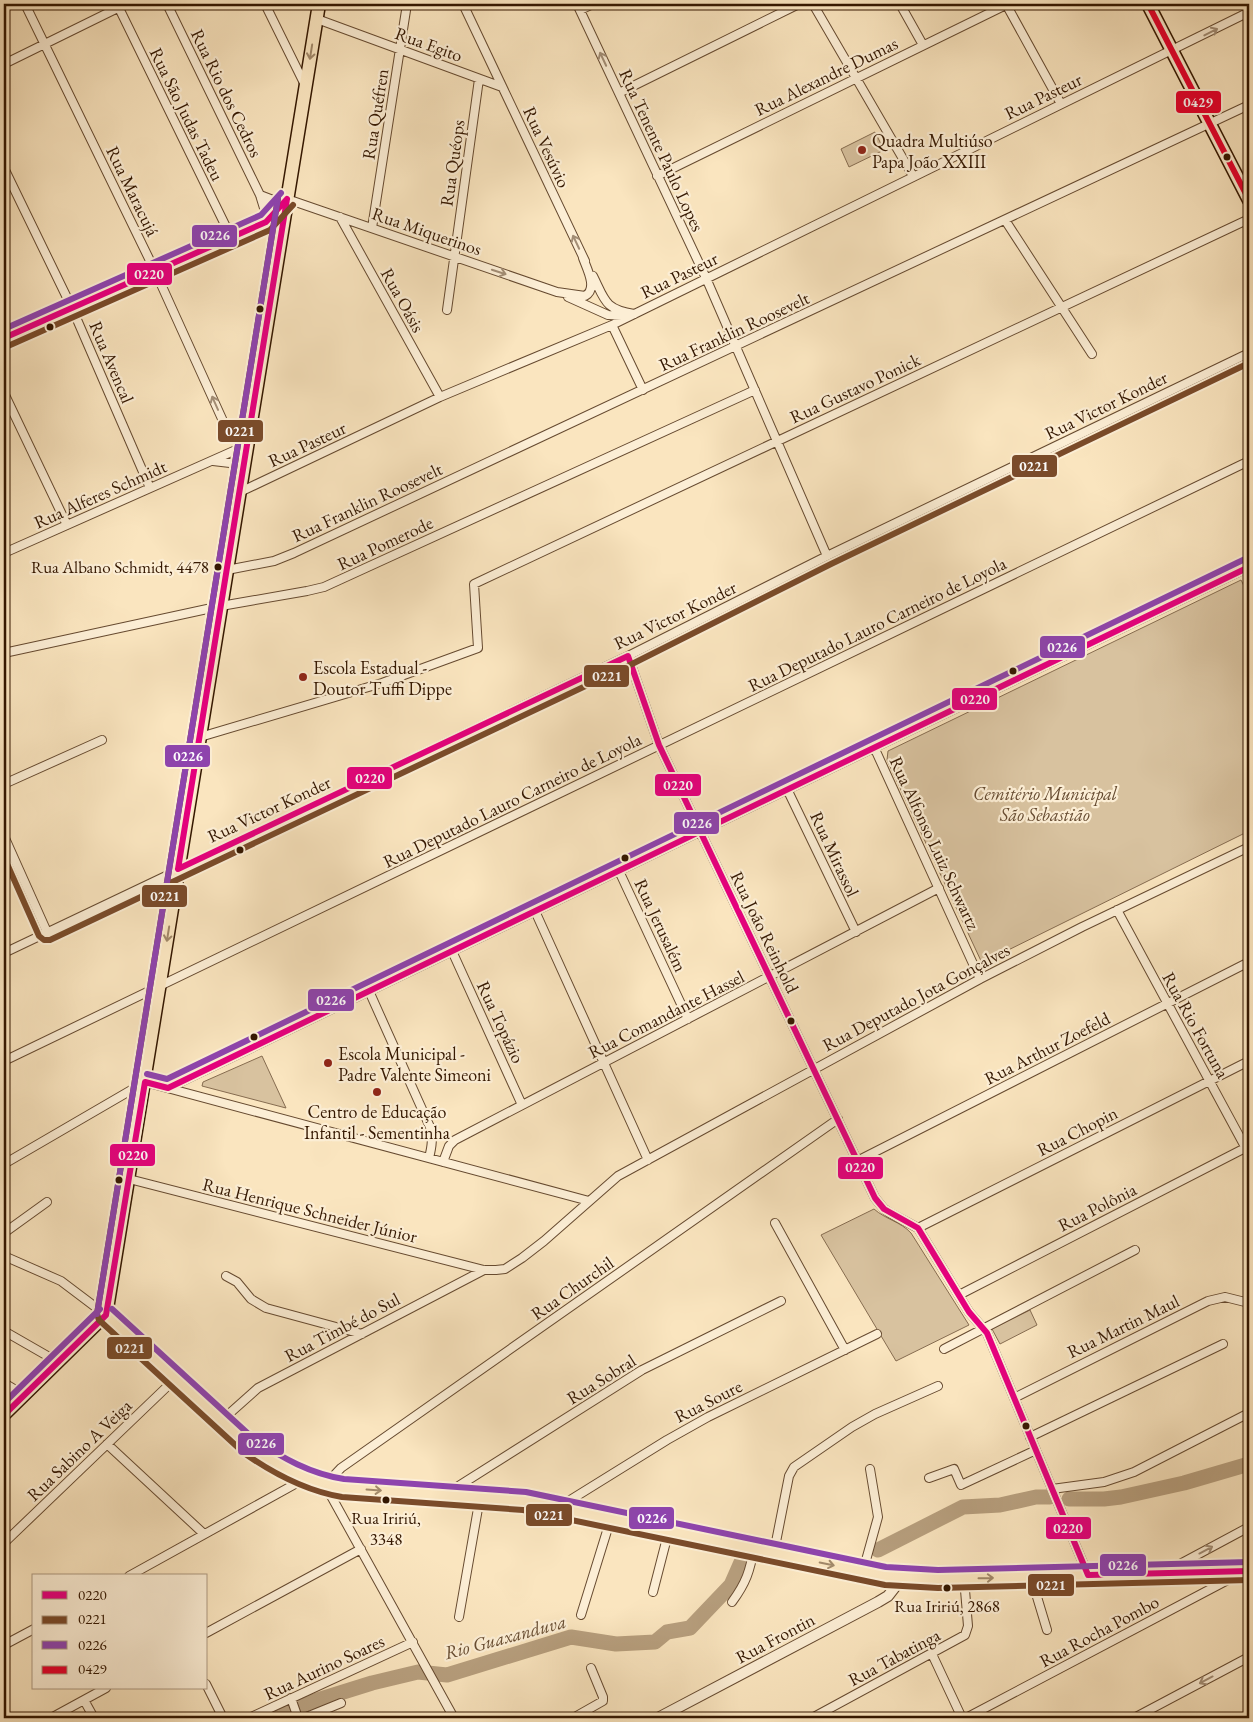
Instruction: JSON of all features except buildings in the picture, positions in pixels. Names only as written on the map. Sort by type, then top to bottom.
[{"type":"main road","points":[[4,1414],[106,1315],[319,4]]},
{"type":"main road","points":[[1148,4],[1249,200]]},
{"type":"main road","points":[[106,1315],[243,1441],[264,1457],[283,1468],[325,1485],[524,1501],[902,1578],[1030,1577],[1247,1571]]},
{"type":"street","name":"Rua Maracujá","points":[[25,4],[155,271],[223,421],[235,428],[250,426]]},
{"type":"street","points":[[4,64],[118,6],[126,4]]},
{"type":"street","name":"Rua Rio dos Cedros","points":[[167,4],[260,195],[266,222]]},
{"type":"street","points":[[265,4],[306,87]]},
{"type":"street","name":"Rua Quéfren","points":[[372,228],[407,4]]},
{"type":"street","name":"Rua Vesúvio","points":[[463,4],[583,258],[606,302]]},
{"type":"street","points":[[579,7],[592,4]]},
{"type":"street","points":[[619,93],[799,4]]},
{"type":"street","points":[[813,4],[913,176]]},
{"type":"street","points":[[900,4],[923,45]]},
{"type":"street","points":[[1006,4],[1061,104]]},
{"type":"street","name":"Rua Alexandre Dumas","points":[[657,176],[1006,4]]},
{"type":"street","name":"Rua São Judas Tadeu","points":[[118,6],[231,237]]},
{"type":"street","name":"Rua Tenente Paulo Lopes","points":[[579,7],[706,278],[827,556]]},
{"type":"street","name":"Rua Pasteur","points":[[240,492],[440,398],[612,325],[1249,12]]},
{"type":"street","name":"Rua Egito","points":[[317,19],[502,87]]},
{"type":"street","name":"Rua Quéops","points":[[447,310],[479,79]]},
{"type":"street","name":"Rua Franklin Roosevelt","points":[[227,570],[283,558],[1210,125],[1249,105]]},
{"type":"street","name":"Rua Avencal","points":[[4,168],[72,308],[150,488]]},
{"type":"street","points":[[260,195],[273,200],[287,199]]},
{"type":"street","points":[[4,338],[266,222],[287,199]]},
{"type":"street","name":"Rua Miquerinos","points":[[287,199],[558,292],[602,312],[617,316],[632,315]]},
{"type":"street","name":"Rua Oásis","points":[[340,217],[440,398]]},
{"type":"street","name":"Rua Gustavo Ponick","points":[[200,737],[382,683],[478,648],[474,584],[1249,219]]},
{"type":"street","points":[[1005,220],[1092,354]]},
{"type":"street","points":[[266,222],[282,233]]},
{"type":"street","name":"Rua Miquerinos","points":[[558,292],[585,296],[590,294],[591,282],[583,258]]},
{"type":"street","name":"Rua Pasteur","points":[[606,302],[615,310],[632,315]]},
{"type":"street","points":[[588,334],[602,324],[604,316],[602,312]]},
{"type":"street","points":[[612,325],[643,390]]},
{"type":"street","name":"Rua Victor Konder","points":[[4,953],[628,656],[827,556],[1249,353]]},
{"type":"street","name":"Rua Pomerode","points":[[4,653],[221,606],[307,591],[334,583],[755,390]]},
{"type":"street","points":[[4,393],[67,525]]},
{"type":"street","name":"Rua Alferes Schmidt","points":[[4,553],[247,444]]},
{"type":"street","name":"Rua Deputado Lauro Carneiro de Loyola","points":[[4,1061],[1249,461]]},
{"type":"street","points":[[209,462],[230,463],[243,471]]},
{"type":"street","points":[[168,1088],[1249,567]]},
{"type":"street","name":"Rua João Reinhold","points":[[628,656],[659,745],[857,1161],[879,1204],[890,1213],[918,1228]]},
{"type":"street","points":[[4,784],[102,740]]},
{"type":"street","name":"Rua Alfonso Luiz Schwartz","points":[[874,747],[980,978]]},
{"type":"street","name":"Rua Mirassol","points":[[788,789],[856,932]]},
{"type":"street","points":[[4,836],[47,932]]},
{"type":"street","name":"Rua Deputado Jota Gonçalves","points":[[484,1270],[496,1270],[512,1264],[544,1241],[618,1176],[980,978],[1249,847]]},
{"type":"street","name":"Rua Jerusalém","points":[[619,870],[688,1019]]},
{"type":"street","name":"Rua Comandante Hassel","points":[[443,1162],[449,1146],[455,1140],[939,888]]},
{"type":"street","name":"Rua Rio Fortuna","points":[[1117,910],[1209,1081],[1248,1149]]},
{"type":"street","points":[[535,911],[648,1160]]},
{"type":"street","name":"Rua Topázio","points":[[452,951],[522,1105]]},
{"type":"street","name":"Rua Arthur Zoefeld","points":[[857,1161],[1249,962]]},
{"type":"street","points":[[369,991],[430,1127],[432,1144],[428,1158]]},
{"type":"street","name":"Rua Chopin","points":[[918,1228],[1249,1061]]},
{"type":"street","points":[[4,1164],[145,1082],[589,1201]]},
{"type":"street","name":"Rua Churchil","points":[[325,1485],[341,1468],[838,1120]]},
{"type":"street","name":"Rua Polônia","points":[[959,1295],[1248,1149]]},
{"type":"street","name":"Rua Henrique Schneider Júnior","points":[[129,1179],[484,1270]]},
{"type":"street","points":[[4,1233],[47,1202]]},
{"type":"street","points":[[775,1223],[845,1350]]},
{"type":"street","points":[[918,1228],[969,1312],[987,1333],[1088,1575]]},
{"type":"street","points":[[944,1349],[1135,1250]]},
{"type":"street","points":[[4,1256],[61,1281],[106,1315]]},
{"type":"street","name":"Rua Timbé do Sul","points":[[221,1421],[258,1388],[484,1270]]},
{"type":"street","points":[[226,1276],[236,1282],[251,1299],[266,1308],[362,1334]]},
{"type":"street","name":"Rua Martin Maul","points":[[1014,1398],[1208,1301],[1225,1298],[1249,1303]]},
{"type":"street","name":"Rua Sobral","points":[[444,1495],[642,1370],[781,1301]]},
{"type":"street","points":[[4,1331],[58,1362]]},
{"type":"street","name":"Rua Soure","points":[[560,1507],[667,1440],[724,1409],[877,1334]]},
{"type":"street","points":[[1030,1436],[1223,1344]]},
{"type":"street","name":"Rua Sabino A Veiga","points":[[4,1543],[175,1379]]},
{"type":"street","points":[[4,1383],[24,1395]]},
{"type":"street","points":[[774,1552],[789,1476],[794,1467],[870,1416],[938,1386]]},
{"type":"street","points":[[1055,1495],[1134,1472],[1249,1413]]},
{"type":"street","points":[[107,1444],[204,1534]]},
{"type":"street","points":[[929,1478],[954,1469],[961,1485],[1036,1450]]},
{"type":"street","points":[[863,1571],[878,1517],[870,1469]]},
{"type":"street","points":[[134,1574],[306,1478]]},
{"type":"street","points":[[325,1485],[454,1718]]},
{"type":"street","points":[[459,1617],[480,1497]]},
{"type":"street","points":[[581,1615],[611,1518]]},
{"type":"street","points":[[1163,1573],[1249,1527]]},
{"type":"street","points":[[653,1592],[669,1530]]},
{"type":"street","points":[[732,1602],[745,1582],[751,1567],[754,1548]]},
{"type":"street","points":[[208,1633],[361,1549]]},
{"type":"street","name":"Rua Rocha Pombo","points":[[966,1718],[1247,1571]]},
{"type":"street","points":[[1030,1577],[1047,1630]]},
{"type":"street","name":"Rua Frontin","points":[[658,1718],[878,1602],[888,1596],[902,1578]]},
{"type":"street","name":"Rua Tabatinga","points":[[812,1718],[961,1638],[967,1631],[968,1621],[964,1578]]},
{"type":"street","points":[[4,1645],[32,1630]]},
{"type":"street","name":"Rua Aurino Soares","points":[[249,1718],[292,1702],[412,1642]]},
{"type":"street","points":[[932,1654],[962,1718]]},
{"type":"street","points":[[1134,1718],[1249,1657]]},
{"type":"street","points":[[573,1718],[602,1701],[603,1697],[591,1668]]},
{"type":"street","points":[[208,1688],[223,1718]]},
{"type":"street","points":[[51,1718],[102,1690]]},
{"type":"street","points":[[84,1700],[94,1718]]},
{"type":"street","points":[[292,1702],[297,1716]]},
{"type":"street","points":[[304,1718],[341,1703]]},
{"type":"street","points":[[982,1709],[987,1718]]},
{"type":"green space","name":"Quadra Multiúso Papa João XXIII","points":[[875,132],[884,150],[849,167],[841,149]]},
{"type":"green space","name":"Cemitério Municipal São Sebastião","points":[[1241,580],[1249,596],[1249,831],[982,963],[887,760],[888,751]]},
{"type":"green space","points":[[262,1056],[286,1108],[202,1086],[203,1082]]},
{"type":"green space","points":[[874,1209],[903,1226],[911,1233],[969,1325],[896,1361],[821,1235]]},
{"type":"green space","points":[[1030,1310],[1037,1325],[1000,1344],[992,1329]]},
{"type":"waterway","name":"Rio Guaxanduva","points":[[1069,1499],[1121,1497],[1184,1483],[1249,1464]]},
{"type":"waterway","name":"Rio Guaxanduva","points":[[878,1550],[963,1507],[1000,1505],[1036,1497],[1050,1497]]},
{"type":"waterway","name":"Rio Guaxanduva","points":[[278,1718],[308,1703],[372,1683],[418,1672],[447,1675],[571,1637],[616,1644],[655,1642],[667,1632],[690,1628],[731,1585],[742,1560]]},
{"type":"transit line","name":"0429","points":[[1148,4],[1249,200]]},
{"type":"transit line","name":"0226","points":[[4,329],[261,215],[281,193]]},
{"type":"transit line","name":"0221","points":[[278,198],[97,1314],[99,1320],[244,1453],[291,1481],[316,1491],[342,1497],[523,1510],[885,1585],[938,1588],[1249,1580]]},
{"type":"transit line","name":"0226","points":[[97,1314],[278,198]]},
{"type":"transit line","name":"0220","points":[[4,338],[266,222],[287,199]]},
{"type":"transit line","name":"0220","points":[[178,869],[287,199]]},
{"type":"transit line","name":"0221","points":[[8,346],[270,230],[293,205]]},
{"type":"transit line","name":"0221","points":[[4,857],[39,936],[44,940],[50,940],[632,664],[831,564],[1249,363]]},
{"type":"transit line","name":"0226","points":[[147,1074],[167,1079],[1245,559]]},
{"type":"transit line","name":"0220","points":[[4,1415],[106,1315],[145,1082],[168,1088],[1249,567]]},
{"type":"transit line","name":"0220","points":[[178,869],[628,656],[659,745],[875,1198],[884,1209],[918,1228],[969,1312],[987,1333],[1088,1575],[1249,1571]]},
{"type":"transit line","name":"0226","points":[[4,1403],[100,1309]]},
{"type":"transit line","name":"0226","points":[[112,1309],[254,1439],[275,1453],[297,1464],[332,1477],[526,1492],[886,1567],[938,1570],[1249,1562]]},
{"type":"place","name":"Quadra Multiúso Papa João XXIII","points":[[862,150]]},
{"type":"place","name":"Rua Albano Schmidt, 4478","points":[[218,567]]},
{"type":"place","name":"Escola Estadual - Doutor Tuffi Dippe","points":[[303,677]]},
{"type":"place","name":"Escola Municipal - Padre Valente Simeoni","points":[[328,1063]]},
{"type":"place","name":"Centro de Educação Infantil - Sementinha","points":[[377,1092]]},
{"type":"place","name":"Rua Iririú, 3348","points":[[386,1500]]},
{"type":"place","name":"Rua Iririú, 2868","points":[[947,1588]]}]
